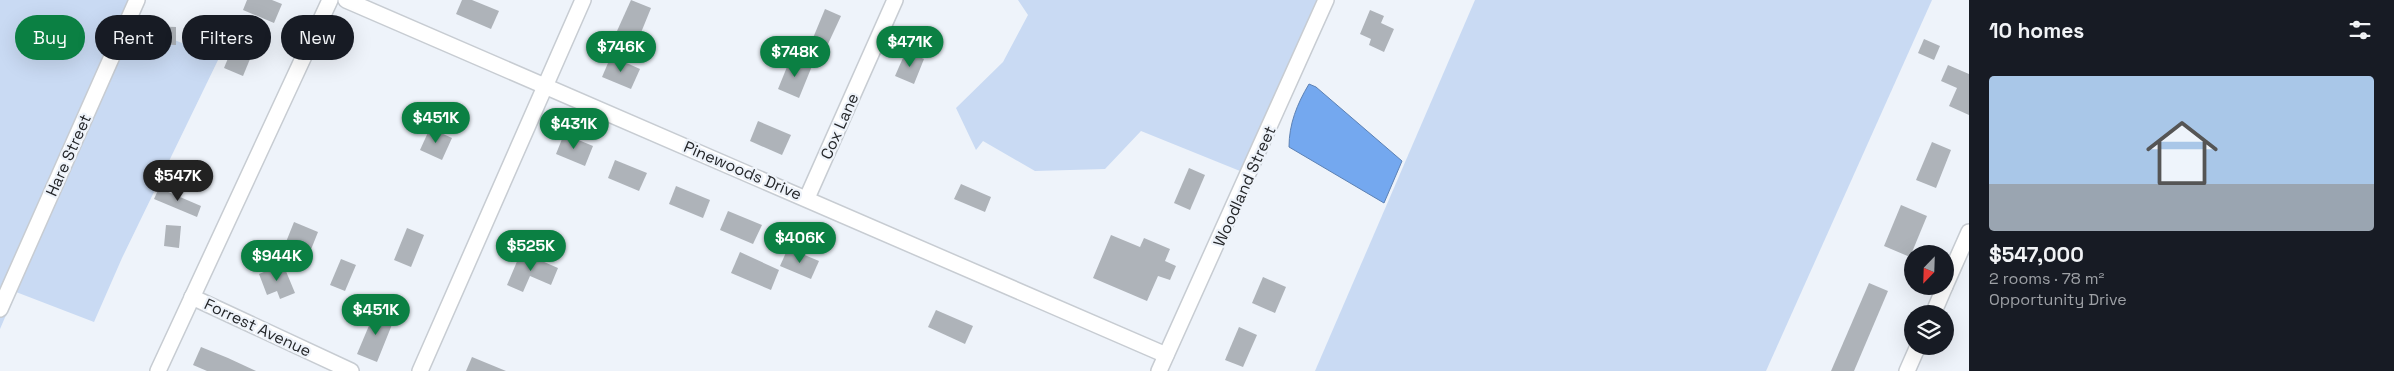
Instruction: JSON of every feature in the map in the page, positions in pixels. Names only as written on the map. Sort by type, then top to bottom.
[{"type":"street","name":"Hare Street","points":[[0,309],[137,0]]},
{"type":"street","points":[[158,371],[330,0]]},
{"type":"street","name":"Pinewoods Drive","points":[[346,0],[1166,355]]},
{"type":"street","points":[[420,371],[583,0]]},
{"type":"street","name":"Cox Lane","points":[[807,198],[895,0]]},
{"type":"street","name":"Woodland Street","points":[[1159,371],[1326,0]]},
{"type":"street","points":[[1954,266],[1969,232]]},
{"type":"street","name":"Forrest Avenue","points":[[192,296],[350,371]]},
{"type":"street","points":[[1907,371],[1914,355]]},
{"type":"shaded area","points":[[0,0],[139,0],[133,15],[95,15],[95,60],[172,60],[172,39],[182,43],[182,60],[218,60],[122,258],[94,322],[16,292],[0,329]]},
{"type":"shaded area","points":[[1018,0],[1317,0],[1240,171],[1141,131],[1105,169],[1035,171],[983,141],[976,150],[956,108],[1003,62],[1028,15]]},
{"type":"shaded area","points":[[1475,0],[1932,0],[1766,371],[1315,371]]},
{"type":"water","points":[[1309,84],[1316,87],[1402,161],[1384,203],[1289,147],[1290,130],[1295,114]]},
{"type":"building","points":[[247,0],[272,0],[282,4],[274,23],[271,22],[271,15],[255,15],[243,10]]},
{"type":"building","points":[[462,0],[472,0],[499,11],[491,29],[456,14]]},
{"type":"building","points":[[631,0],[651,8],[638,40],[617,31]]},
{"type":"building","points":[[825,9],[841,16],[828,44],[813,38]]},
{"type":"building","points":[[1370,10],[1384,16],[1381,23],[1394,29],[1384,52],[1369,45],[1371,39],[1360,34]]},
{"type":"building","points":[[172,27],[176,27],[176,45],[172,45]]},
{"type":"building","points":[[1924,39],[1940,46],[1934,60],[1918,53]]},
{"type":"building","points":[[906,51],[924,59],[914,84],[895,76]]},
{"type":"building","points":[[611,56],[640,69],[631,89],[602,77]]},
{"type":"building","points":[[791,57],[812,66],[799,98],[778,89]]},
{"type":"building","points":[[227,60],[250,60],[243,76],[224,68]]},
{"type":"building","points":[[1948,65],[1969,74],[1969,115],[1949,106],[1957,88],[1941,81]]},
{"type":"building","points":[[758,121],[791,135],[782,155],[750,141]]},
{"type":"building","points":[[430,128],[452,138],[442,160],[420,150]]},
{"type":"building","points":[[564,134],[593,146],[585,166],[556,154]]},
{"type":"building","points":[[1932,142],[1951,150],[1936,188],[1916,180]]},
{"type":"building","points":[[615,160],[647,173],[639,191],[608,178]]},
{"type":"building","points":[[1189,168],[1205,175],[1190,210],[1174,203]]},
{"type":"building","points":[[961,184],[991,197],[985,212],[954,199]]},
{"type":"building","points":[[676,186],[710,200],[703,218],[669,204]]},
{"type":"building","points":[[159,188],[201,206],[197,217],[154,199]]},
{"type":"building","points":[[1901,205],[1927,216],[1915,245],[1904,245],[1904,254],[1884,246]]},
{"type":"building","points":[[728,211],[762,225],[753,244],[720,230]]},
{"type":"building","points":[[294,222],[318,232],[310,252],[286,242]]},
{"type":"building","points":[[166,225],[181,226],[179,248],[164,246]]},
{"type":"building","points":[[407,228],[424,235],[411,267],[394,260]]},
{"type":"building","points":[[1111,235],[1140,247],[1144,238],[1170,249],[1165,261],[1176,266],[1170,280],[1158,276],[1147,301],[1093,278]]},
{"type":"building","points":[[788,248],[819,261],[811,279],[780,266]]},
{"type":"building","points":[[521,252],[558,268],[551,285],[530,276],[523,292],[507,285]]},
{"type":"building","points":[[740,252],[779,270],[771,290],[731,273]]},
{"type":"building","points":[[341,259],[356,265],[345,291],[330,285]]},
{"type":"building","points":[[283,264],[295,293],[280,299],[277,291],[267,295],[259,274]]},
{"type":"building","points":[[1263,277],[1286,287],[1275,313],[1252,303]]},
{"type":"building","points":[[1869,283],[1888,291],[1854,371],[1831,371]]},
{"type":"building","points":[[376,309],[395,317],[377,362],[357,354]]},
{"type":"building","points":[[936,310],[973,326],[965,344],[928,327]]},
{"type":"building","points":[[1239,327],[1257,335],[1243,367],[1225,360]]},
{"type":"building","points":[[201,347],[256,371],[207,371],[193,365]]},
{"type":"building","points":[[472,357],[506,371],[466,371]]}]
